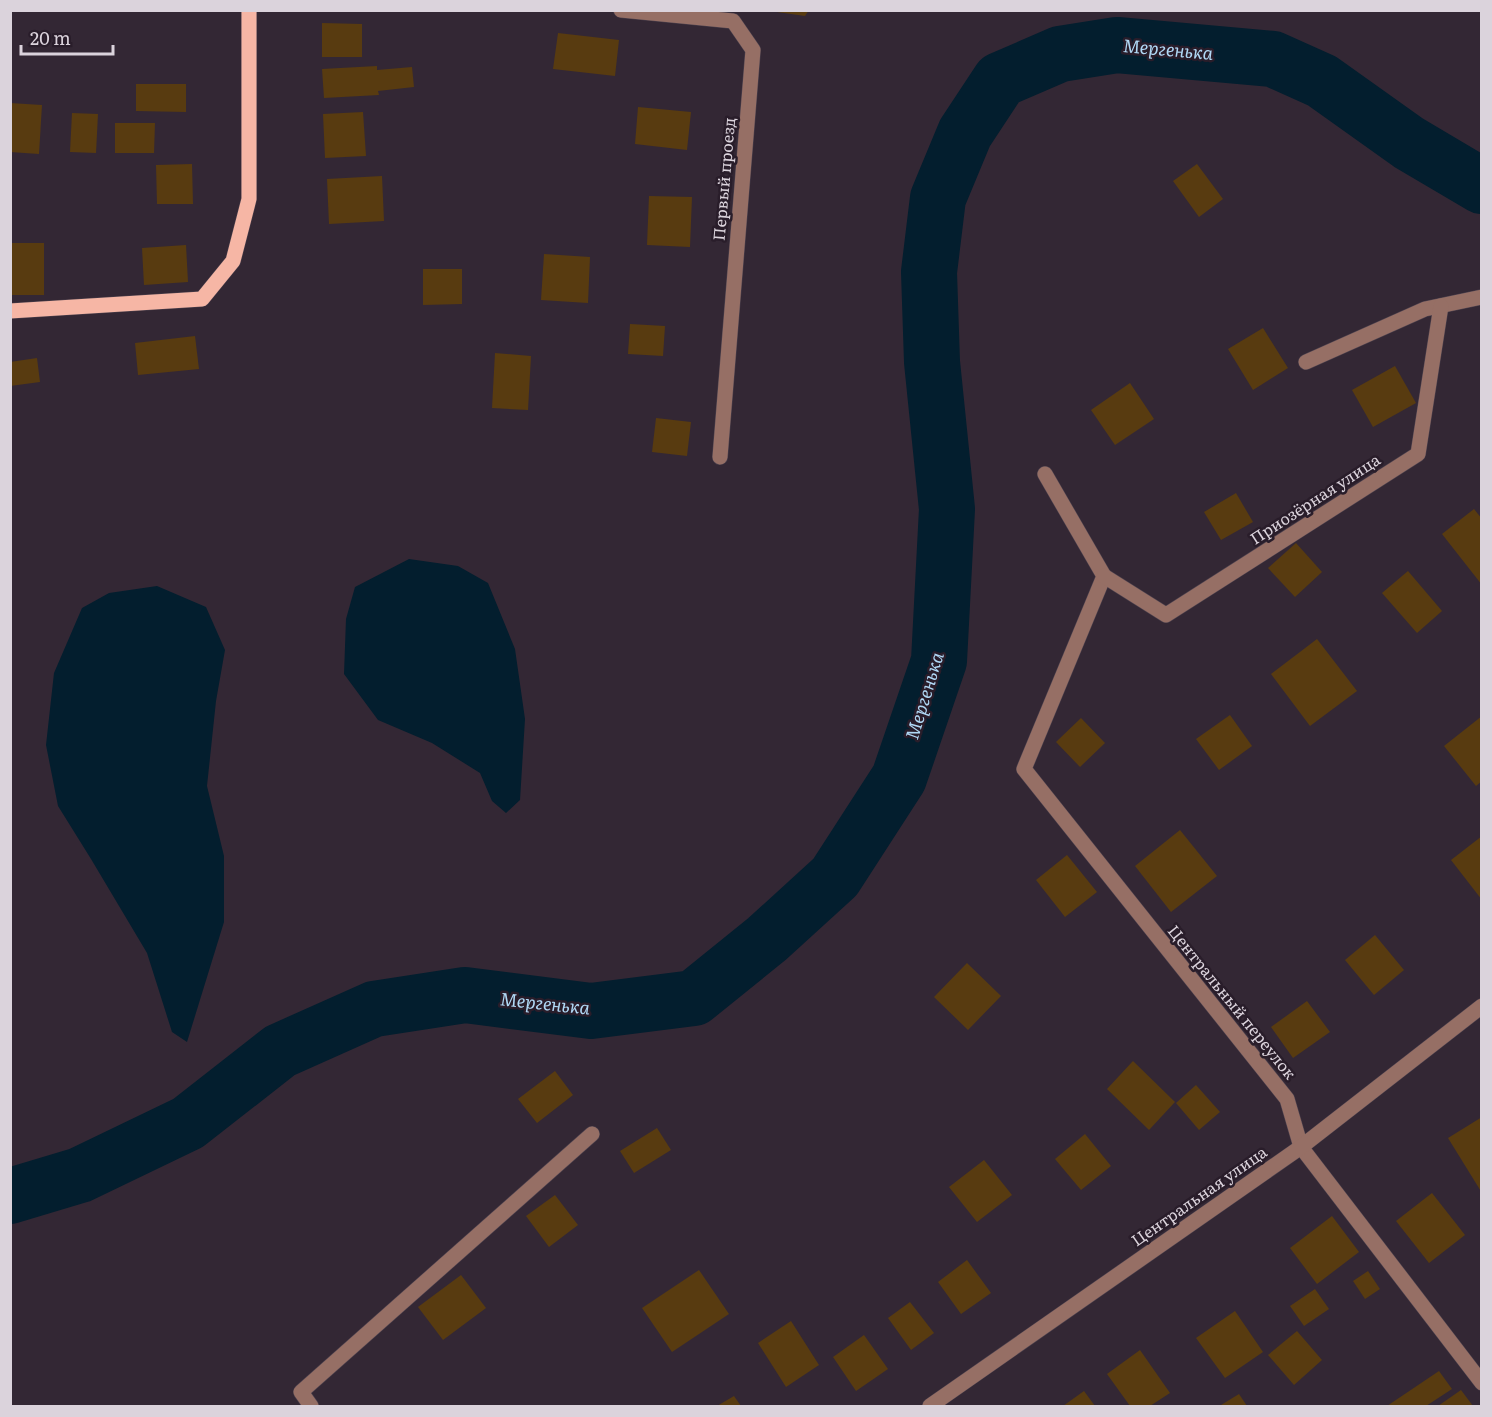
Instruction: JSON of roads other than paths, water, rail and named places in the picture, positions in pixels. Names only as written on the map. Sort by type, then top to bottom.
[{"type":"main road","points":[[10,311],[202,299],[233,261],[249,199],[249,10]]},
{"type":"street","name":"Первый проезд","points":[[621,10],[732,21],[753,50],[720,457]]},
{"type":"street","points":[[1306,362],[1425,309],[1482,297]]},
{"type":"street","name":"Приозёрная улица","points":[[1045,474],[1104,576],[1166,615],[1418,454],[1441,306]]},
{"type":"street","name":"Центральный переулок","points":[[1104,576],[1024,769],[1287,1099],[1301,1147],[1482,1383]]},
{"type":"street","name":"Центральная улица","points":[[930,1407],[1301,1147],[1482,1006]]},
{"type":"street","points":[[311,1407],[301,1392],[592,1134]]},
{"type":"water","points":[[409,559],[458,566],[488,583],[515,649],[525,719],[520,800],[506,813],[492,801],[480,773],[432,743],[378,720],[344,674],[346,619],[355,587]]},
{"type":"water","points":[[157,586],[206,607],[225,650],[216,701],[207,786],[224,856],[224,922],[187,1042],[172,1032],[147,953],[58,806],[46,745],[54,673],[82,608],[109,593]]},
{"type":"waterway","name":"Мергенька","points":[[10,1196],[80,1175],[188,1123],[280,1051],[374,1009],[465,995],[591,1011],[694,998],[767,939],[835,877],[899,778],[939,661],[947,509],[932,362],[929,272],[938,198],[965,133],[1000,80],[1060,54],[1117,45],[1273,59],[1322,81],[1409,143],[1482,186]]}]
